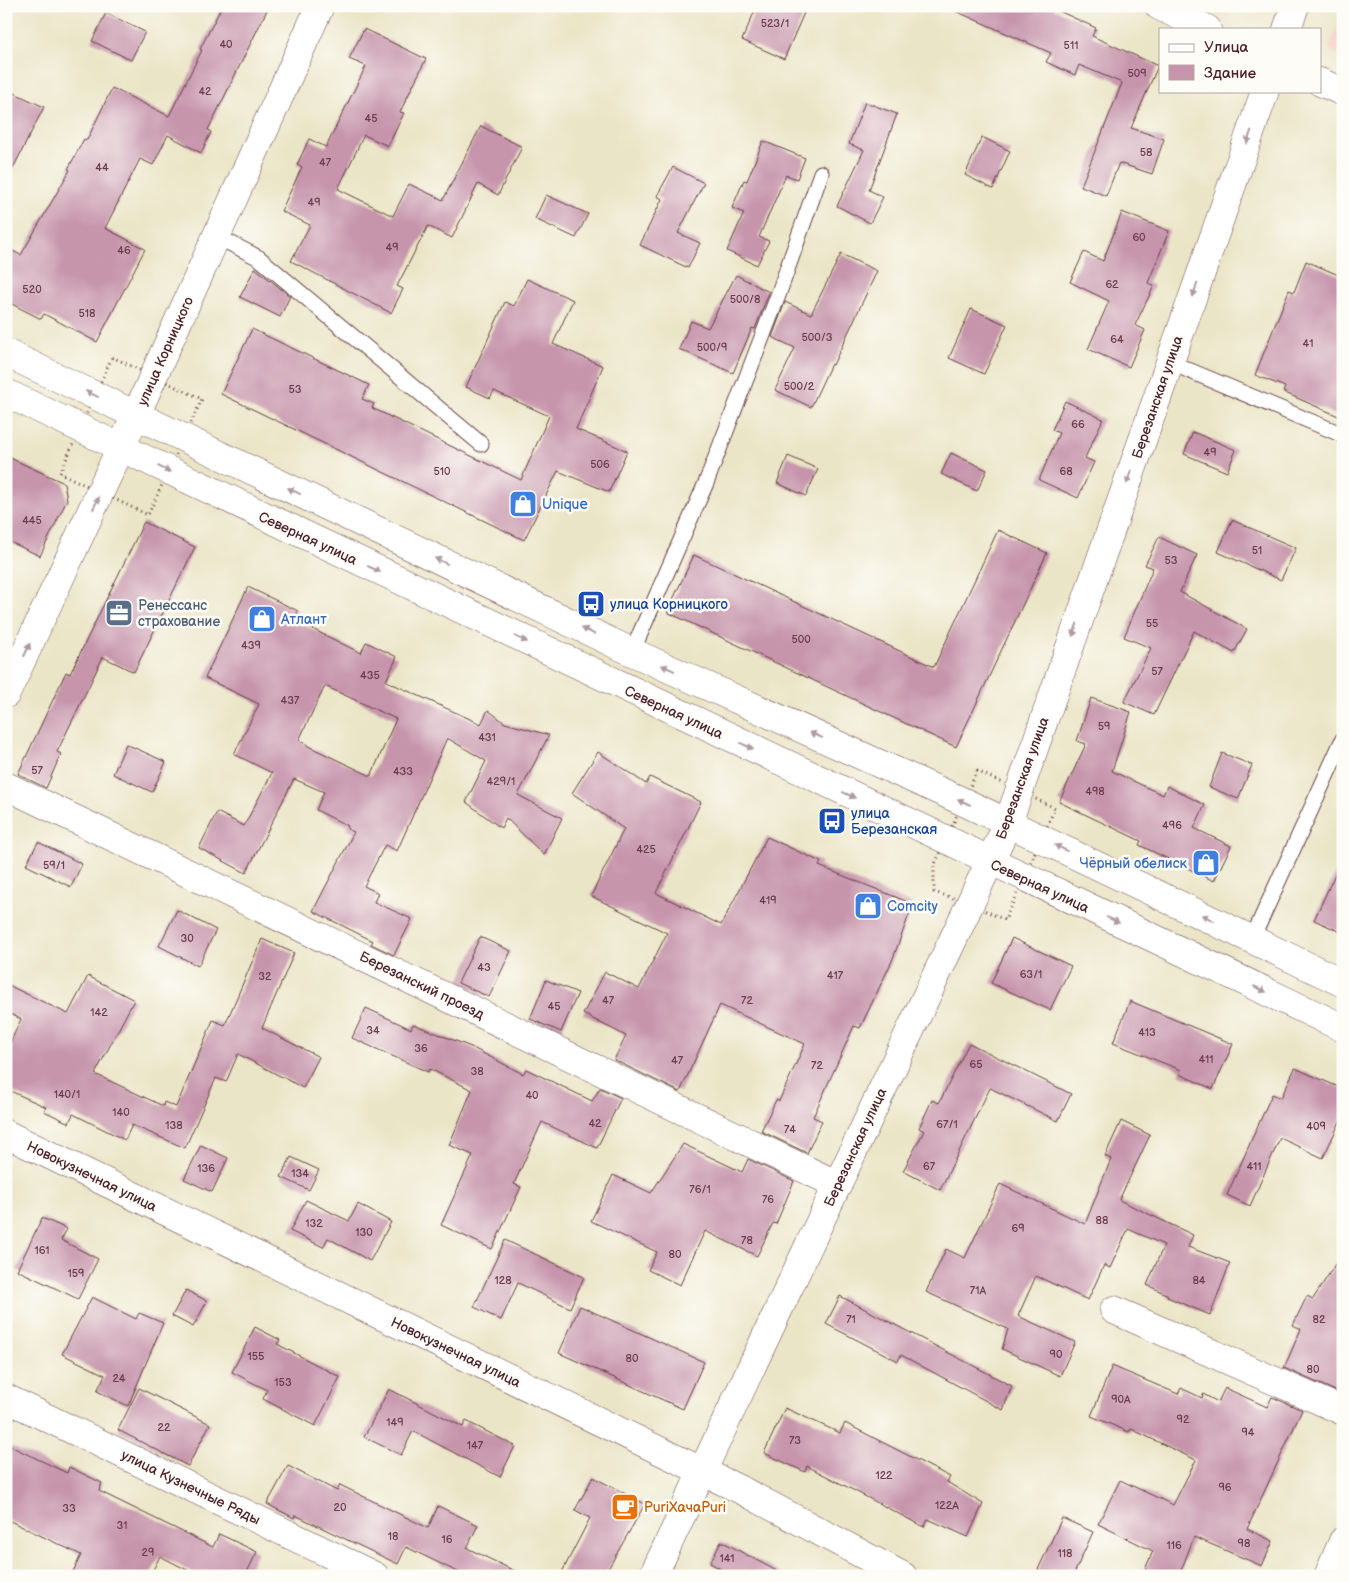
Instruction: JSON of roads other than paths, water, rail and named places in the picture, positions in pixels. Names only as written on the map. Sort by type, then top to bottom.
[{"type":"street","name":"улица Корницкого","points":[[6,694],[136,415],[320,6]]},
{"type":"street","points":[[1159,6],[1205,28]]},
{"type":"street","points":[[1287,28],[1295,6]]},
{"type":"street","points":[[1322,83],[1343,92]]},
{"type":"street","name":"Березанская улица","points":[[653,1576],[704,1472],[1008,823],[1265,92]]},
{"type":"street","points":[[6,353],[632,652],[1008,823],[1343,983]]},
{"type":"street","name":"Северная улица","points":[[6,393],[1343,1028]]},
{"type":"street","name":"Березанский проезд","points":[[6,786],[838,1184]]},
{"type":"street","name":"Новокузнечная улица","points":[[6,1134],[704,1472],[903,1576]]},
{"type":"street","points":[[1114,1310],[1343,1411]]},
{"type":"street","name":"улица Кузнечные Ряды","points":[[6,1398],[375,1576]]},
{"type":"street","points":[[1328,1576],[1343,1541]]},
{"type":"lane","points":[[632,652],[706,482],[776,301],[821,174]]},
{"type":"lane","points":[[216,236],[259,258],[481,444]]},
{"type":"lane","points":[[1169,362],[1343,435]]},
{"type":"lane","points":[[1252,939],[1343,739]]},
{"type":"place","name":"Unique","points":[[523,504]]},
{"type":"place","name":"улица Корницкого","points":[[591,604]]},
{"type":"place","name":"Ренессанс страхование","points":[[119,613]]},
{"type":"place","name":"Атлант","points":[[262,619]]},
{"type":"place","name":"улица Березанская","points":[[832,821]]},
{"type":"place","name":"Чёрный обелиск","points":[[1206,863]]},
{"type":"place","name":"Comcity","points":[[868,906]]},
{"type":"place","name":"PuriХачаPuri","points":[[625,1507]]}]
